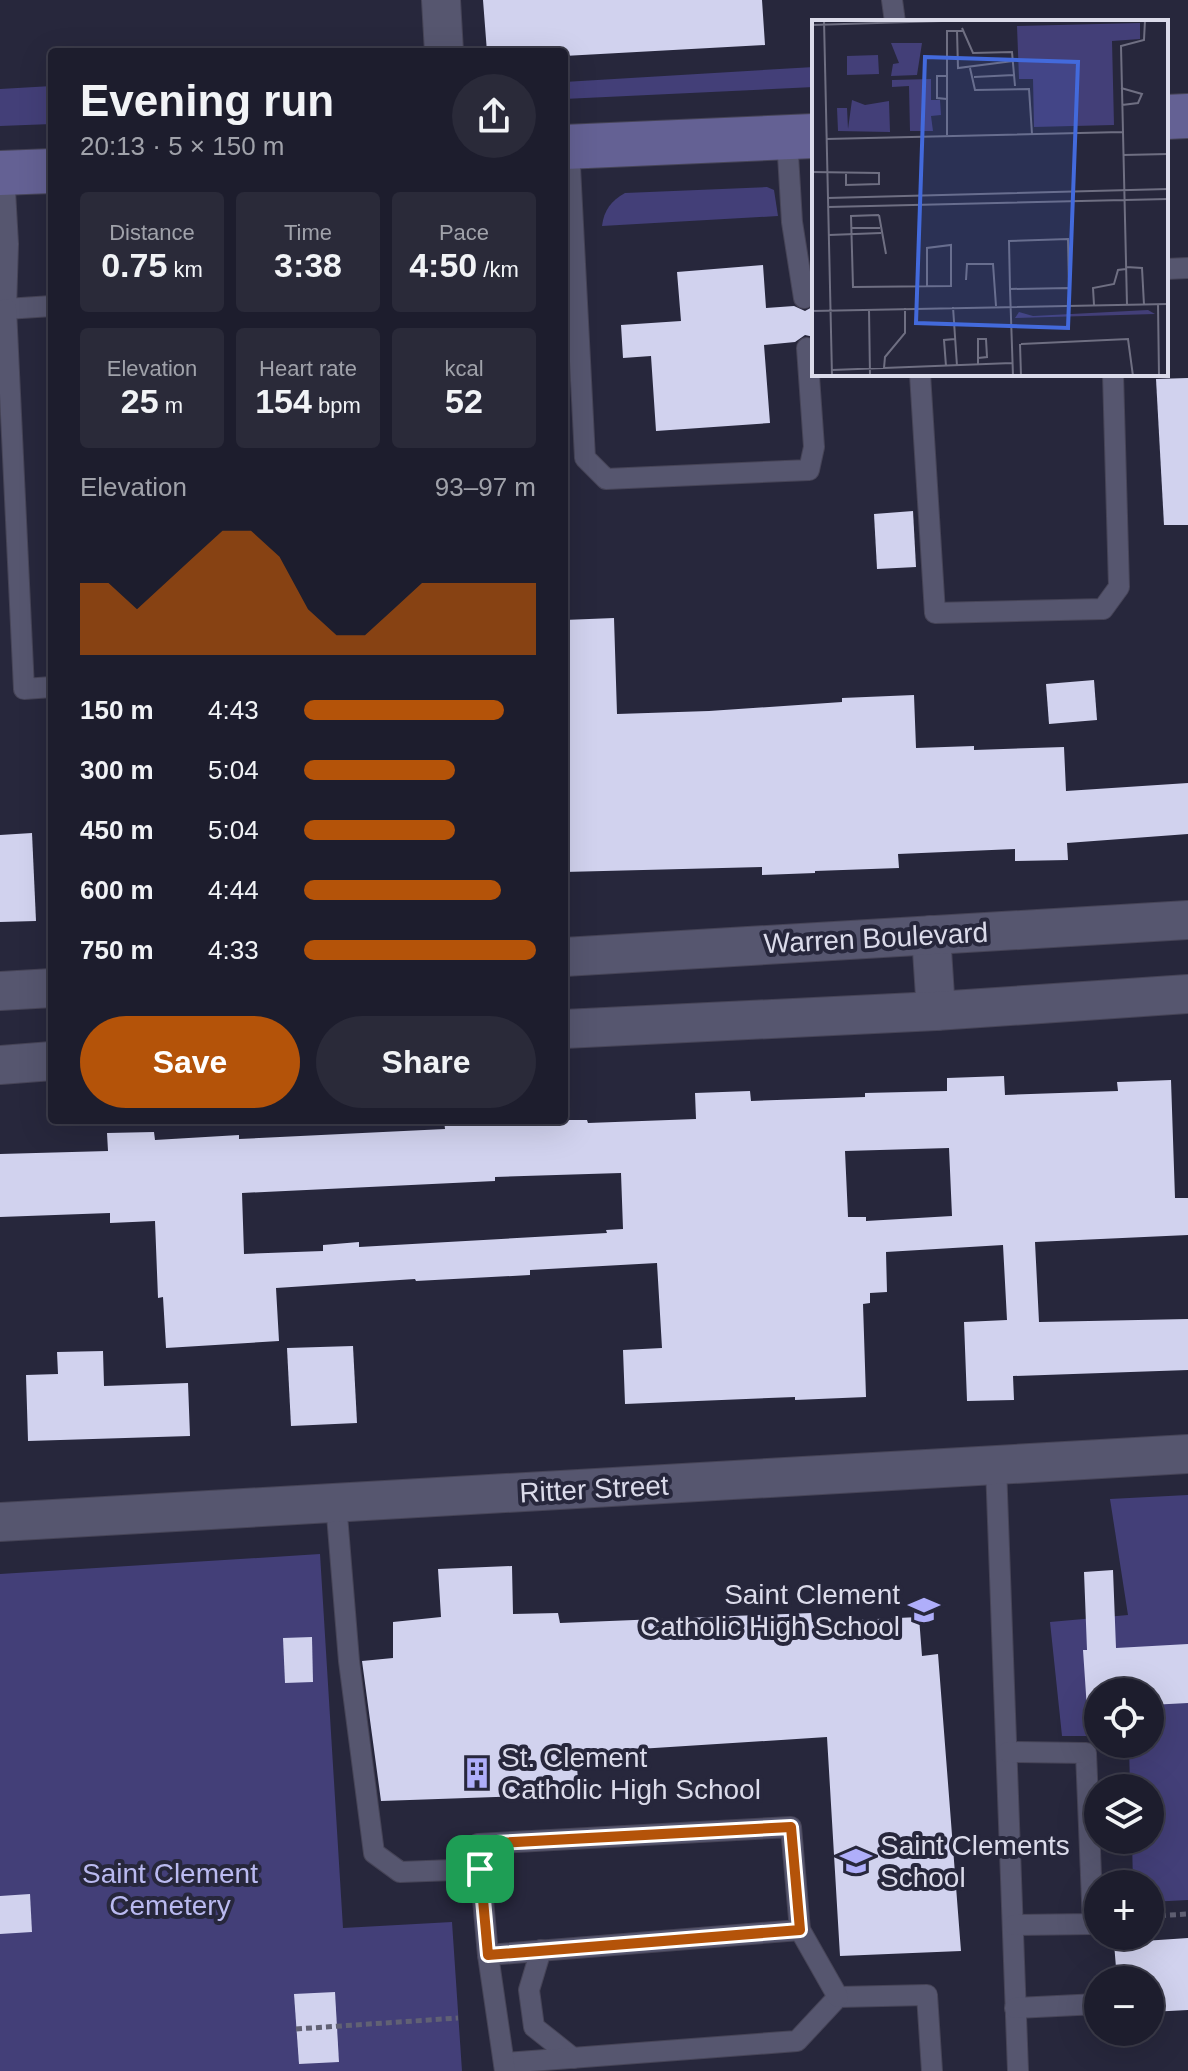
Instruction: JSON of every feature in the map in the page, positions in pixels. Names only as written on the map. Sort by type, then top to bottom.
[{"type":"main road","points":[[1168,117],[1188,116]]},
{"type":"main road","points":[[568,147],[801,137]]},
{"type":"main road","points":[[2,173],[48,171]]},
{"type":"street","points":[[441,0],[444,48]]},
{"type":"street","name":"Warren Boulevard","points":[[568,957],[1188,920]]},
{"type":"street","points":[[931,935],[936,1011]]},
{"type":"street","points":[[0,991],[48,988]]},
{"type":"street","points":[[568,1029],[936,1011],[1188,994]]},
{"type":"street","points":[[0,1065],[48,1061]]},
{"type":"street","name":"Ritter Street","points":[[0,1522],[1188,1454]]},
{"type":"lane","points":[[892,0],[895,20]]},
{"type":"lane","points":[[801,137],[792,222],[804,298]]},
{"type":"lane","points":[[568,161],[585,458],[606,479],[809,470],[814,447],[807,348]]},
{"type":"lane","points":[[2,173],[8,244],[6,309],[24,689],[48,687]]},
{"type":"lane","points":[[1168,269],[1188,268]]},
{"type":"lane","points":[[6,309],[48,306]]},
{"type":"lane","points":[[920,376],[935,613],[1103,609],[1119,587],[1113,376]]},
{"type":"lane","points":[[996,1466],[1018,2071]]},
{"type":"lane","points":[[336,1503],[349,1661],[374,1853],[400,1872],[480,1869]]},
{"type":"lane","points":[[1008,1752],[1086,1753],[1093,1924],[1014,1925]]},
{"type":"lane","points":[[838,1997],[800,1930],[791,1827],[478,1844],[488,1955],[504,2067],[573,2058],[797,2041],[838,1997],[927,1995],[932,2071]]},
{"type":"lane","points":[[488,1955],[800,1930]]},
{"type":"lane","points":[[541,1950],[529,1990],[534,2027],[573,2058]]},
{"type":"lane","points":[[1015,2008],[1084,2005]]},
{"type":"path","points":[[1164,1915],[1188,1914]]},
{"type":"path","points":[[296,2029],[458,2018]]},
{"type":"green space","points":[[812,67],[812,87],[568,99],[568,82]]},
{"type":"green space","points":[[48,86],[48,124],[0,126],[0,89]]},
{"type":"green space","points":[[767,187],[774,190],[778,216],[602,226],[609,206],[625,193]]},
{"type":"green space","points":[[1188,1495],[1188,1900],[1164,1901],[1164,1870],[1133,1870],[1132,1854],[1164,1854],[1164,1774],[1130,1774],[1129,1758],[1164,1758],[1164,1678],[1084,1678],[1084,1736],[1062,1736],[1050,1622],[1128,1615],[1110,1499]]},
{"type":"green space","name":"Saint Clement Cemetery","points":[[320,1554],[343,1928],[452,1922],[462,2071],[0,2071],[0,1574]]},
{"type":"building","points":[[483,0],[762,0],[765,45],[568,56],[568,48],[487,48]]},
{"type":"building","points":[[763,265],[766,308],[794,306],[805,311],[812,307],[812,337],[805,335],[795,342],[764,345],[770,423],[656,431],[651,356],[623,358],[621,325],[681,321],[677,272]]},
{"type":"building","points":[[1188,378],[1188,525],[1164,525],[1156,379]]},
{"type":"building","points":[[913,511],[916,567],[877,569],[874,514]]},
{"type":"building","points":[[614,618],[617,714],[709,711],[842,702],[842,698],[914,695],[916,748],[1064,747],[1066,791],[1188,783],[1188,834],[1067,843],[1068,860],[1015,861],[1015,849],[898,854],[899,868],[815,873],[762,875],[762,867],[568,872],[568,620]]},
{"type":"building","points":[[1094,680],[1097,720],[1049,724],[1046,684]]},
{"type":"building","points":[[32,833],[36,921],[0,922],[0,835]]},
{"type":"building","points":[[1004,1076],[1005,1095],[1118,1091],[1117,1082],[1171,1080],[1175,1198],[1188,1198],[1188,1235],[1035,1242],[1039,1322],[1188,1319],[1188,1370],[1013,1376],[1014,1400],[967,1401],[964,1322],[1007,1320],[1003,1245],[886,1252],[887,1292],[870,1293],[870,1303],[863,1304],[866,1397],[625,1404],[623,1350],[662,1348],[657,1263],[530,1270],[530,1275],[276,1288],[279,1341],[166,1348],[163,1297],[158,1298],[155,1221],[110,1223],[110,1213],[0,1217],[0,1154],[108,1151],[107,1133],[154,1132],[155,1140],[239,1135],[239,1139],[445,1129],[444,1124],[568,1124],[568,1120],[587,1120],[588,1123],[696,1119],[695,1093],[750,1091],[751,1101],[947,1091],[947,1078]],"holes":[[[949,1148],[952,1216],[866,1221],[866,1217],[848,1217],[845,1151]],[[621,1173],[623,1229],[606,1230],[607,1233],[359,1247],[359,1242],[323,1245],[323,1251],[244,1254],[242,1193],[495,1181],[495,1177]]]},
{"type":"building","points":[[353,1346],[357,1423],[291,1426],[287,1348]]},
{"type":"building","points":[[103,1351],[104,1386],[188,1383],[190,1436],[28,1441],[26,1375],[58,1374],[57,1352]]},
{"type":"building","name":"St. Clement Catholic High School","points":[[512,1566],[513,1614],[558,1613],[560,1623],[811,1613],[812,1622],[919,1617],[922,1656],[938,1654],[961,1951],[840,1956],[827,1737],[576,1753],[579,1794],[381,1801],[362,1661],[393,1658],[393,1622],[441,1617],[438,1569]]},
{"type":"building","points":[[1113,1570],[1116,1648],[1188,1644],[1188,1703],[1164,1704],[1164,1678],[1085,1678],[1084,1572]]},
{"type":"building","points":[[312,1637],[313,1682],[285,1683],[283,1638]]},
{"type":"building","points":[[30,1894],[32,1932],[0,1934],[0,1896]]},
{"type":"building","points":[[1188,1938],[1188,2010],[1164,2011],[1164,1966],[1116,1966],[1115,1950],[1164,1950],[1164,1940]]},
{"type":"building","points":[[335,1992],[339,2062],[299,2064],[294,1994]]},
{"type":"place","name":"Saint Clement Catholic High School","points":[[924,1610]]},
{"type":"place","name":"St. Clement Catholic High School","points":[[477,1773]]},
{"type":"place","name":"Saint Clements School","points":[[856,1861]]},
{"type":"route","points":[[791,1827],[800,1930],[488,1955],[480,1869],[478,1844],[791,1827]]}]
